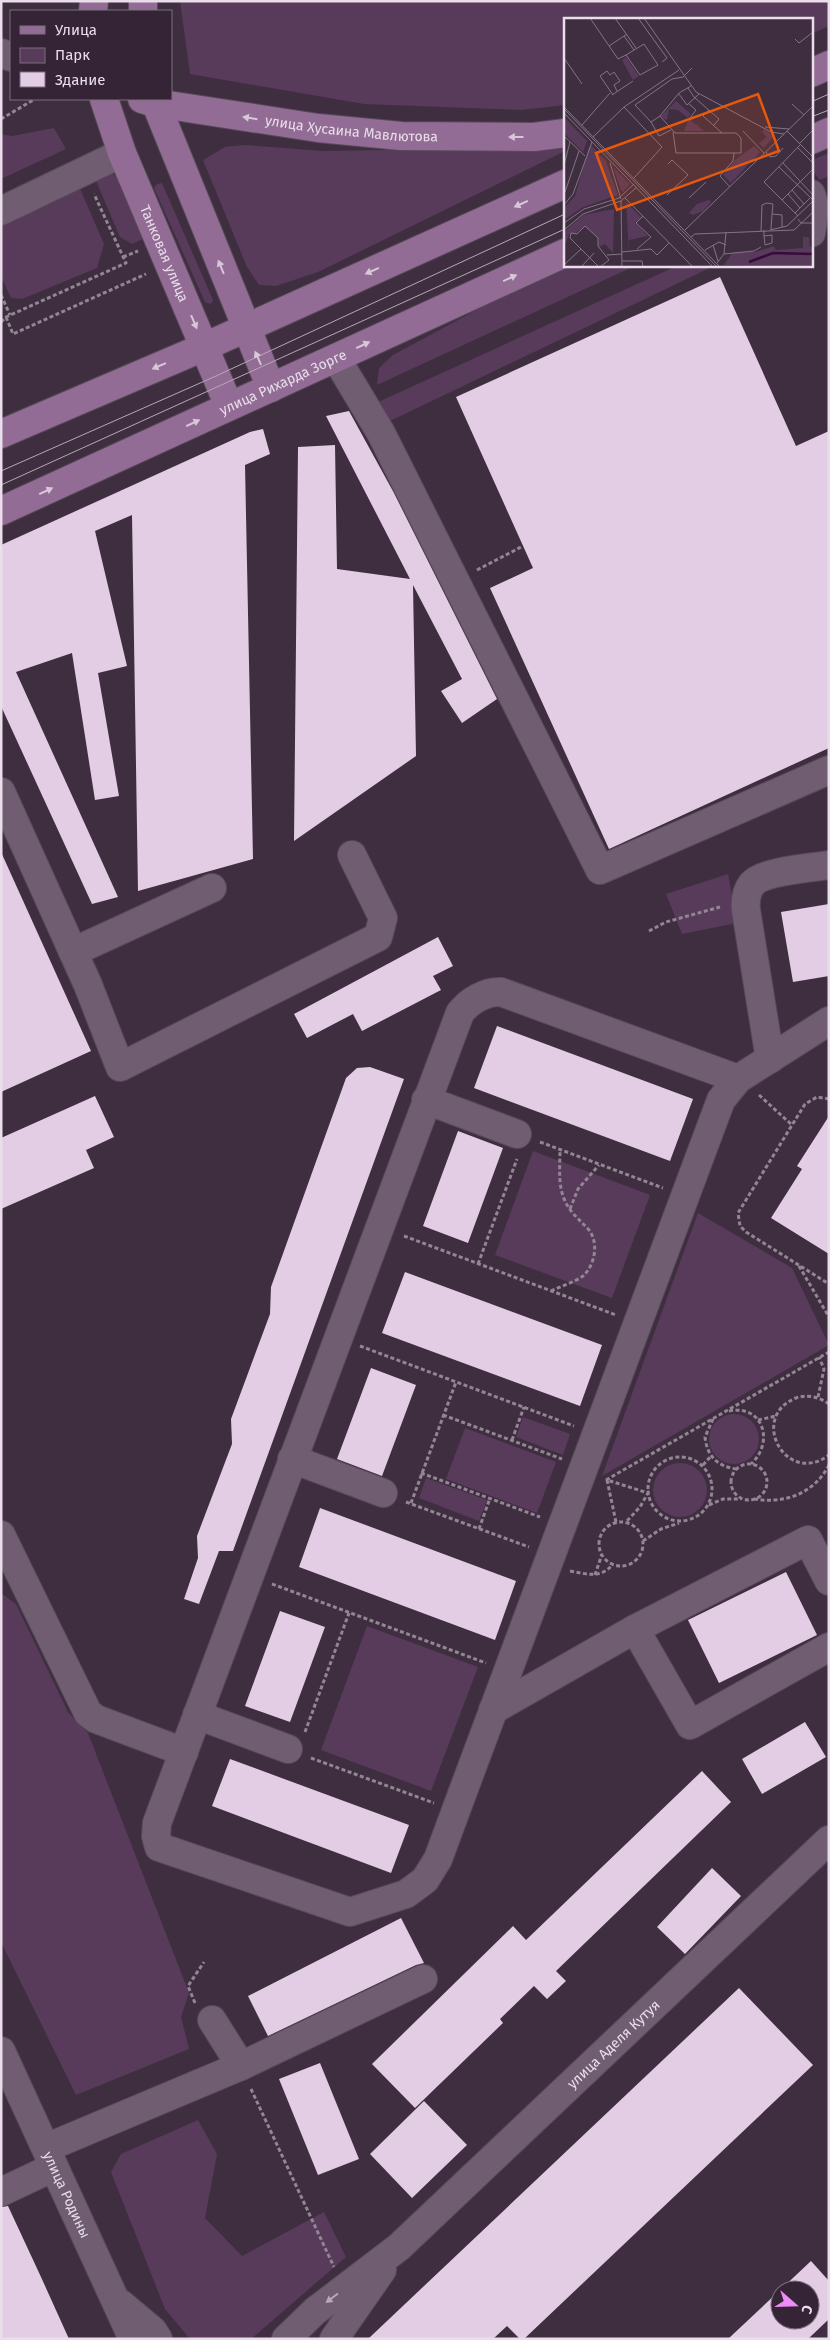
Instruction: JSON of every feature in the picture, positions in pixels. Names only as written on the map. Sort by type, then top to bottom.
[{"type":"main road","points":[[812,73],[829,65]]},
{"type":"main road","name":"Танковая улица","points":[[104,100],[122,153],[229,406]]},
{"type":"main road","points":[[150,100],[271,388]]},
{"type":"main road","name":"улица Хусаина Мавлютова","points":[[150,100],[318,128],[401,136],[534,137],[564,133]]},
{"type":"main road","points":[[812,140],[829,132]]},
{"type":"main road","points":[[1,434],[204,347],[564,184]]},
{"type":"main road","name":"улица Рихарда Зорге","points":[[1,511],[564,253]]},
{"type":"street","points":[[1,210],[122,153]]},
{"type":"street","points":[[812,196],[816,206],[812,228]]},
{"type":"street","points":[[336,358],[381,433],[600,870],[829,770]]},
{"type":"street","points":[[1,792],[73,952],[120,1067],[378,937],[383,918],[352,855]]},
{"type":"street","points":[[770,1059],[746,902],[752,884],[763,876],[829,865]]},
{"type":"street","points":[[73,952],[212,888]]},
{"type":"street","points":[[745,1084],[514,996],[496,992],[486,994],[466,1006],[457,1017],[157,1823],[156,1836],[160,1847],[350,1912],[406,1894],[419,1887],[432,1871],[494,1710],[721,1100],[745,1084],[770,1059],[829,1021]]},
{"type":"street","points":[[426,1100],[521,1135]]},
{"type":"street","points":[[292,1459],[383,1493]]},
{"type":"street","points":[[1,1535],[88,1713],[96,1719],[184,1752]]},
{"type":"street","points":[[494,1710],[635,1629],[808,1540],[829,1581]]},
{"type":"street","points":[[635,1629],[690,1725],[829,1648]]},
{"type":"street","points":[[197,1715],[293,1751]]},
{"type":"street","name":"улица Аделя Кутуя","points":[[399,2247],[829,1840]]},
{"type":"street","points":[[1,2192],[50,2158],[423,1979]]},
{"type":"street","points":[[212,2020],[241,2066]]},
{"type":"street","name":"улица Родины","points":[[1,2050],[133,2339]]},
{"type":"street","points":[[286,2339],[315,2310],[399,2247]]},
{"type":"street","points":[[334,2339],[399,2247]]},
{"type":"street","points":[[116,2299],[152,2331],[158,2339]]},
{"type":"path","points":[[1,119],[33,100]]},
{"type":"path","points":[[1,322],[10,314],[126,263],[83,171]]},
{"type":"path","points":[[122,257],[139,250],[141,255]]},
{"type":"path","points":[[6,317],[13,334],[149,272]]},
{"type":"path","points":[[1,295],[10,314]]},
{"type":"path","points":[[456,582],[523,546]]},
{"type":"path","points":[[649,931],[679,918],[746,902]]},
{"type":"path","points":[[745,1084],[792,1125]]},
{"type":"path","points":[[829,1099],[822,1097],[811,1099],[792,1125],[741,1208],[738,1220],[746,1232],[829,1284]]},
{"type":"path","points":[[478,1264],[521,1135],[684,1196]]},
{"type":"path","points":[[551,1291],[582,1276],[593,1260],[595,1251],[593,1237],[570,1210],[561,1187],[560,1150]]},
{"type":"path","points":[[570,1210],[578,1189],[599,1164]]},
{"type":"path","points":[[379,1226],[638,1323]]},
{"type":"path","points":[[798,1265],[829,1317]]},
{"type":"path","points":[[338,1338],[596,1434]]},
{"type":"path","points":[[571,1500],[829,1352]]},
{"type":"path","points":[[818,1398],[824,1369],[819,1357]]},
{"type":"path","points":[[410,1503],[456,1382]]},
{"type":"path","points":[[829,1404],[818,1398],[808,1396],[789,1401],[776,1416],[773,1427],[774,1438],[779,1448],[786,1456],[796,1462],[807,1464],[818,1462],[829,1455]]},
{"type":"path","points":[[512,1440],[524,1407]]},
{"type":"path","points":[[725,1411],[743,1411],[758,1420],[763,1429],[765,1439],[763,1448],[751,1464]]},
{"type":"path","points":[[443,1415],[564,1460]]},
{"type":"path","points":[[758,1420],[776,1416]]},
{"type":"path","points":[[716,1417],[708,1427],[705,1437],[710,1456],[726,1468],[736,1469]]},
{"type":"path","points":[[703,1466],[710,1456]]},
{"type":"path","points":[[643,1541],[662,1529],[693,1520],[709,1504],[713,1494],[709,1474],[703,1466],[685,1457],[666,1460],[652,1474],[648,1483],[648,1493],[656,1511],[663,1517],[682,1522]]},
{"type":"path","points":[[744,1500],[736,1495],[731,1486],[732,1477],[736,1469],[743,1465],[751,1464],[760,1468],[766,1476],[766,1486],[762,1494],[754,1499]]},
{"type":"path","points":[[709,1504],[730,1498],[778,1501],[800,1494],[819,1480],[829,1465]]},
{"type":"path","points":[[422,1473],[542,1518]]},
{"type":"path","points":[[607,1480],[648,1493]]},
{"type":"path","points":[[607,1480],[616,1522]]},
{"type":"path","points":[[383,1493],[479,1529],[548,1562],[595,1575],[605,1573],[613,1564]]},
{"type":"path","points":[[626,1522],[640,1507],[648,1493]]},
{"type":"path","points":[[479,1529],[490,1498]]},
{"type":"path","points":[[595,1575],[602,1554],[600,1538],[609,1525],[616,1522],[626,1522],[640,1532],[643,1541],[642,1550],[638,1558],[630,1564],[622,1566],[613,1564],[602,1554]]},
{"type":"path","points":[[249,1575],[508,1671]]},
{"type":"path","points":[[349,1613],[293,1751],[456,1811]]},
{"type":"path","points":[[204,1962],[188,1986],[196,2005],[212,2020]]},
{"type":"path","points":[[241,2066],[337,2272]]},
{"type":"green space","points":[[180,1],[829,1],[829,26],[812,34],[812,18],[564,18],[564,105],[521,110],[364,104],[190,74]]},
{"type":"green space","points":[[54,128],[66,149],[1,179],[1,134],[12,136]]},
{"type":"green space","points":[[245,145],[324,151],[564,147],[564,151],[318,272],[276,286],[259,285],[247,267],[203,160],[225,147]]},
{"type":"green space","points":[[829,153],[829,176],[820,180],[813,170],[815,159]]},
{"type":"green space","points":[[106,168],[119,179],[147,237],[132,244],[120,237],[94,176]]},
{"type":"green space","points":[[162,183],[213,300],[211,304],[205,302],[154,188],[157,184]]},
{"type":"green space","points":[[78,184],[104,244],[97,268],[22,299],[11,298],[1,276],[1,220]]},
{"type":"green space","points":[[569,266],[635,266],[377,385],[379,368],[393,355],[495,300]]},
{"type":"green space","points":[[677,266],[714,266],[390,421],[378,402]]},
{"type":"green space","points":[[728,874],[737,923],[682,934],[666,894]]},
{"type":"green space","points":[[533,1151],[650,1195],[612,1298],[495,1255]]},
{"type":"green space","points":[[698,1213],[792,1268],[829,1345],[602,1476]]},
{"type":"green space","points":[[734,1414],[743,1416],[754,1425],[759,1439],[757,1448],[748,1459],[734,1464],[725,1462],[714,1453],[709,1439],[711,1430],[720,1419]]},
{"type":"green space","points":[[523,1417],[570,1434],[563,1455],[516,1437]]},
{"type":"green space","points":[[465,1428],[556,1462],[537,1513],[446,1479]]},
{"type":"green space","points":[[675,1463],[685,1463],[695,1467],[703,1475],[707,1490],[703,1505],[695,1513],[685,1517],[675,1517],[665,1513],[657,1505],[653,1495],[653,1485],[657,1475],[665,1467]]},
{"type":"green space","points":[[426,1478],[487,1500],[479,1521],[419,1498]]},
{"type":"green space","points":[[1,1593],[16,1604],[68,1712],[88,1733],[189,1993],[181,2017],[189,2049],[76,2095],[1,1942]]},
{"type":"green space","points":[[367,1626],[478,1667],[431,1791],[321,1750]]},
{"type":"green space","points":[[198,2120],[217,2154],[205,2218],[242,2256],[324,2212],[346,2257],[251,2339],[190,2339],[165,2309],[111,2172],[121,2154]]},
{"type":"building","points":[[720,277],[796,446],[829,431],[829,748],[609,849],[490,588],[533,568],[456,397]]},
{"type":"building","points":[[349,411],[394,493],[497,699],[462,723],[441,691],[462,679],[413,585],[416,756],[294,841],[298,447],[335,445],[337,569],[410,579],[326,416]]},
{"type":"building","points":[[263,429],[270,454],[245,465],[253,859],[138,891],[132,515],[95,531],[127,666],[98,673],[119,796],[95,800],[72,653],[16,672],[118,897],[92,904],[1,706],[1,545],[250,432]]},
{"type":"building","points":[[1,852],[91,1051],[1,1092]]},
{"type":"building","points":[[829,904],[829,976],[793,982],[781,912]]},
{"type":"building","points":[[438,937],[453,966],[433,976],[441,990],[362,1031],[353,1014],[307,1038],[294,1014]]},
{"type":"building","points":[[497,1026],[693,1099],[670,1161],[474,1088]]},
{"type":"building","points":[[370,1067],[404,1079],[233,1551],[219,1551],[199,1604],[184,1599],[198,1558],[197,1536],[232,1444],[231,1419],[270,1314],[271,1287],[346,1078],[357,1068]]},
{"type":"building","points":[[95,1096],[114,1137],[86,1150],[94,1168],[1,1209],[1,1138]]},
{"type":"building","points":[[829,1116],[829,1254],[771,1218],[802,1169],[797,1166]]},
{"type":"building","points":[[458,1131],[503,1148],[468,1243],[423,1226]]},
{"type":"building","points":[[405,1272],[602,1345],[580,1406],[382,1333]]},
{"type":"building","points":[[371,1368],[416,1385],[382,1476],[337,1459]]},
{"type":"building","points":[[320,1508],[516,1581],[495,1640],[299,1567]]},
{"type":"building","points":[[786,1572],[817,1635],[719,1683],[688,1620]]},
{"type":"building","points":[[280,1611],[325,1627],[290,1722],[245,1706]]},
{"type":"building","points":[[805,1722],[826,1757],[762,1794],[742,1759]]},
{"type":"building","points":[[230,1759],[409,1825],[391,1873],[212,1806]]},
{"type":"building","points":[[702,1771],[731,1802],[556,1971],[566,1981],[547,1999],[534,1986],[500,2019],[503,2023],[415,2108],[372,2064],[513,1926],[526,1940]]},
{"type":"building","points":[[712,1868],[741,1896],[685,1954],[657,1927]]},
{"type":"building","points":[[401,1918],[424,1963],[416,1965],[268,2036],[248,1996]]},
{"type":"building","points":[[739,1988],[813,2065],[524,2339],[520,2339],[507,2326],[493,2339],[368,2339]]},
{"type":"building","points":[[320,2063],[359,2159],[318,2175],[279,2079]]},
{"type":"building","points":[[424,2101],[467,2145],[412,2198],[370,2154]]},
{"type":"building","points":[[8,2206],[69,2339],[1,2339],[1,2207]]},
{"type":"building","points":[[811,2261],[829,2281],[829,2319],[820,2328],[820,2280],[791,2280]]},
{"type":"building","points":[[770,2299],[770,2330],[817,2330],[808,2339],[728,2339]]},
{"type":"tram line","points":[[812,102],[829,94]]},
{"type":"tram line","points":[[812,117],[829,110]]},
{"type":"tram line","points":[[1,471],[216,376],[564,214]]},
{"type":"tram line","points":[[1,485],[564,229]]}]
